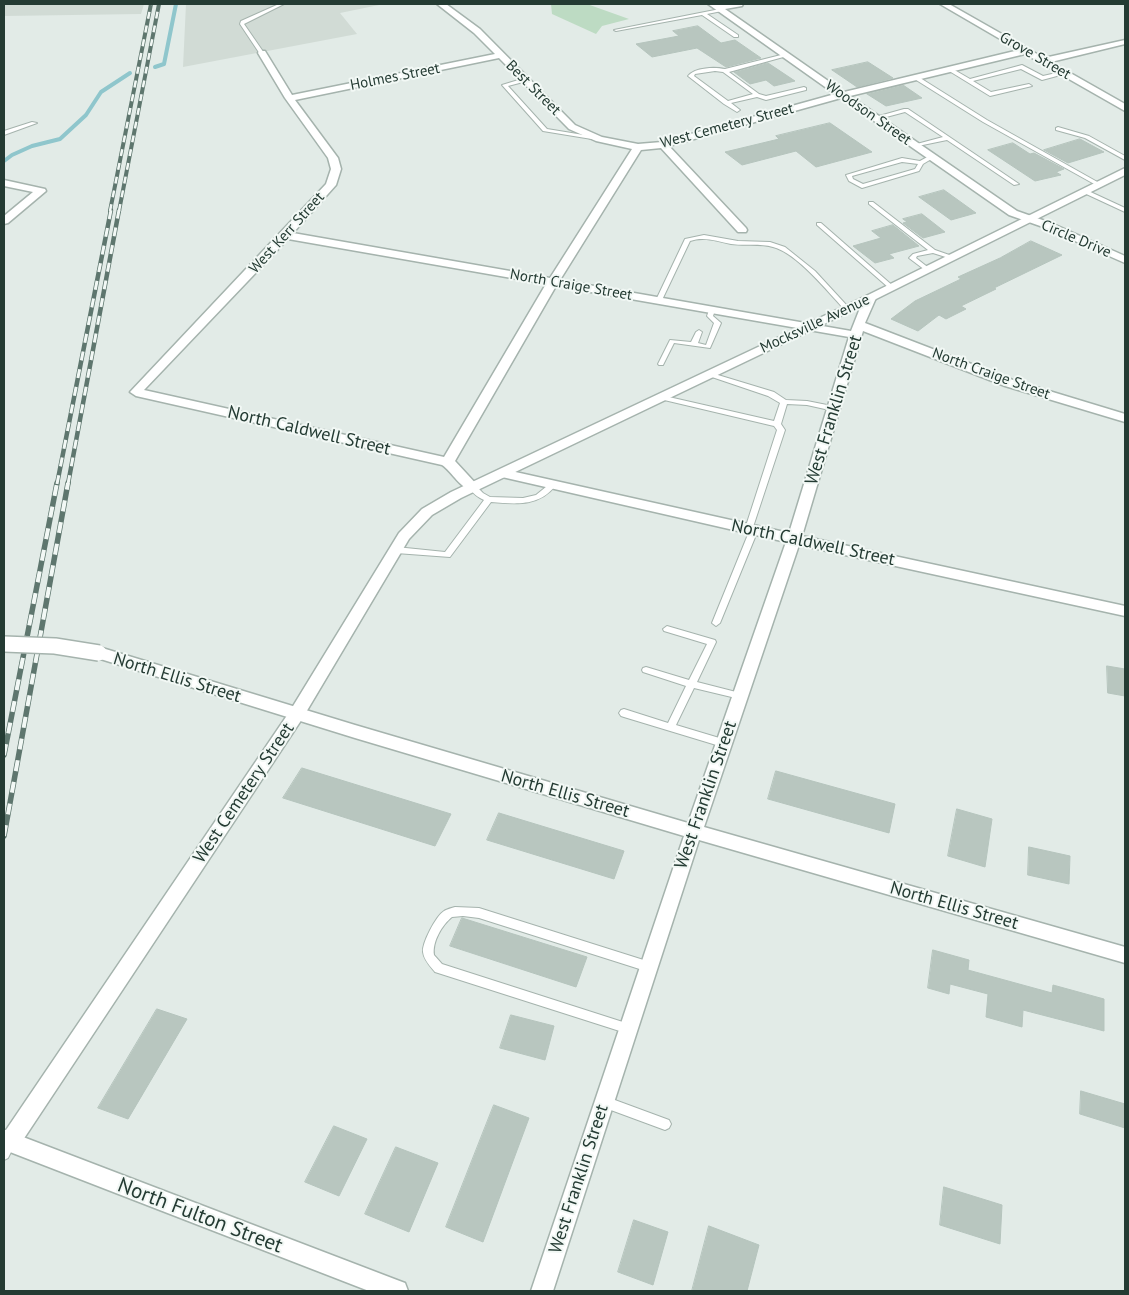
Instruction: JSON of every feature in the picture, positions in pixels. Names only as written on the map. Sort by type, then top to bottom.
[{"type":"street","name":"Best Street","points":[[441,4],[477,32],[572,127],[604,140],[638,147]]},
{"type":"street","points":[[716,7],[739,4]]},
{"type":"street","name":"Grove Street","points":[[944,4],[1125,108]]},
{"type":"street","name":"Woodson Street","points":[[716,7],[1013,213],[1027,219]]},
{"type":"street","points":[[1043,61],[1125,42]]},
{"type":"street","name":"West Cemetery Street","points":[[448,462],[553,282],[638,147],[663,146],[841,94],[1027,51]]},
{"type":"street","name":"West Kerr Street","points":[[136,392],[286,235],[331,184],[336,169],[333,158],[289,98],[262,53]]},
{"type":"street","name":"Holmes Street","points":[[289,98],[501,56]]},
{"type":"street","points":[[663,146],[742,230]]},
{"type":"street","name":"Mocksville Avenue","points":[[502,473],[891,288],[1125,171]]},
{"type":"street","points":[[4,183],[41,191],[4,221]]},
{"type":"street","name":"Circle Drive","points":[[1027,219],[1047,225],[1125,260]]},
{"type":"street","name":"North Craige Street","points":[[286,235],[659,300],[709,316],[858,330],[1009,383],[1125,418]]},
{"type":"street","name":"West Franklin Street","points":[[542,1291],[723,742],[794,539],[858,330],[870,298]]},
{"type":"street","name":"North Caldwell Street","points":[[136,392],[448,462]]},
{"type":"street","points":[[448,462],[472,487]]},
{"type":"street","name":"West Cemetery Street","points":[[6,1145],[296,715],[408,531],[427,512],[502,473]]},
{"type":"street","name":"North Caldwell Street","points":[[502,473],[751,530],[1125,610]]},
{"type":"street","name":"North Ellis Street","points":[[4,644],[54,646],[99,653],[296,715],[694,832],[1125,955]]},
{"type":"street","name":"North Fulton Street","points":[[6,1145],[397,1291]]},
{"type":"lane","points":[[262,53],[242,24],[282,4]]},
{"type":"lane","points":[[616,30],[703,13],[716,7]]},
{"type":"lane","points":[[703,13],[736,36]]},
{"type":"lane","points":[[726,71],[785,55]]},
{"type":"lane","points":[[969,81],[1022,67],[1042,78],[1065,73]]},
{"type":"lane","points":[[737,110],[691,76],[693,73],[715,69],[726,71],[757,95],[766,98],[804,89]]},
{"type":"lane","points":[[949,69],[990,94],[1029,86]]},
{"type":"lane","points":[[915,77],[985,121],[1098,184]]},
{"type":"lane","points":[[1038,84],[1042,78]]},
{"type":"lane","points":[[525,80],[504,85],[545,130],[604,140]]},
{"type":"lane","points":[[726,103],[757,95]]},
{"type":"lane","points":[[875,118],[906,110],[1016,184]]},
{"type":"lane","points":[[4,133],[34,123]]},
{"type":"lane","points":[[1058,129],[1087,137],[1125,158]]},
{"type":"lane","points":[[915,146],[947,138]]},
{"type":"lane","points":[[921,163],[902,160],[849,175],[851,180],[862,186],[917,170],[921,163],[931,157]]},
{"type":"lane","points":[[1084,191],[1125,210]]},
{"type":"lane","points":[[870,203],[932,251],[952,257]]},
{"type":"lane","points":[[819,224],[891,288]]},
{"type":"lane","points":[[659,300],[687,240],[693,237],[707,237],[732,242],[774,245],[789,250],[847,309]]},
{"type":"lane","points":[[927,269],[912,258],[923,252],[932,251]]},
{"type":"lane","points":[[661,364],[672,341],[708,347],[718,323],[709,316]]},
{"type":"lane","points":[[694,344],[699,332]]},
{"type":"lane","points":[[708,374],[770,394],[784,402],[807,403],[834,409]]},
{"type":"lane","points":[[660,397],[777,424],[781,430],[751,530],[716,623]]},
{"type":"lane","points":[[777,424],[784,402]]},
{"type":"lane","points":[[472,487],[480,495],[489,499],[526,502],[545,494],[552,485]]},
{"type":"lane","points":[[396,550],[447,555],[489,499]]},
{"type":"lane","points":[[667,629],[712,642],[671,727]]},
{"type":"lane","points":[[646,670],[740,696]]},
{"type":"lane","points":[[624,712],[723,742]]},
{"type":"lane","points":[[629,1029],[439,968],[430,960],[428,949],[442,919],[448,914],[466,911],[479,913],[649,966]]},
{"type":"lane","points":[[604,1102],[665,1124]]},
{"type":"shaded area","points":[[4,4],[144,4],[141,14],[4,16]]},
{"type":"shaded area","points":[[186,4],[384,4],[340,13],[357,34],[183,67]]},
{"type":"green space","points":[[551,4],[587,4],[629,19],[602,26],[596,34],[552,14]]},
{"type":"building","points":[[698,26],[721,43],[735,40],[761,58],[726,67],[697,48],[652,57],[636,44],[679,36],[673,31]]},
{"type":"building","points":[[868,62],[893,78],[857,87],[832,70]]},
{"type":"building","points":[[768,63],[795,81],[774,86],[766,80],[750,84],[734,72]]},
{"type":"building","points":[[903,85],[922,98],[886,106],[867,94]]},
{"type":"building","points":[[830,123],[872,152],[816,167],[796,151],[742,165],[725,152],[779,139],[776,136]]},
{"type":"building","points":[[1080,139],[1104,152],[1068,163],[1044,150]]},
{"type":"building","points":[[1013,143],[1030,154],[1034,153],[1064,169],[1056,172],[1061,175],[1035,181],[988,150]]},
{"type":"building","points":[[944,190],[976,213],[951,220],[919,197]]},
{"type":"building","points":[[922,214],[945,232],[923,238],[903,223],[907,222],[903,219]]},
{"type":"building","points":[[893,225],[919,246],[889,254],[894,258],[875,263],[853,246],[881,238],[872,231]]},
{"type":"building","points":[[1031,241],[1062,255],[961,306],[966,309],[946,319],[939,315],[918,331],[891,319],[915,301],[961,279],[958,277],[1000,258]]},
{"type":"building","points":[[1107,666],[1125,669],[1125,696],[1108,693]]},
{"type":"building","points":[[302,768],[451,814],[435,846],[283,798]]},
{"type":"building","points":[[776,771],[895,804],[889,833],[768,799]]},
{"type":"building","points":[[957,809],[992,819],[985,867],[948,856]]},
{"type":"building","points":[[499,813],[624,851],[614,879],[487,840]]},
{"type":"building","points":[[1029,847],[1070,856],[1069,884],[1028,875]]},
{"type":"building","points":[[462,918],[587,957],[576,987],[450,946]]},
{"type":"building","points":[[933,950],[969,960],[968,970],[1052,993],[1053,985],[1104,999],[1104,1031],[1023,1010],[1022,1027],[986,1017],[988,994],[950,984],[949,994],[928,988]]},
{"type":"building","points":[[157,1009],[187,1019],[128,1119],[98,1108]]},
{"type":"building","points":[[511,1015],[554,1026],[545,1060],[500,1048]]},
{"type":"building","points":[[1081,1091],[1125,1104],[1125,1128],[1080,1114]]},
{"type":"building","points":[[494,1105],[529,1118],[483,1242],[446,1227]]},
{"type":"building","points":[[334,1126],[367,1139],[339,1196],[305,1182]]},
{"type":"building","points":[[396,1147],[438,1163],[409,1232],[365,1214]]},
{"type":"building","points":[[944,1187],[1002,1205],[1000,1244],[940,1225]]},
{"type":"building","points":[[634,1220],[668,1232],[653,1285],[618,1272]]},
{"type":"building","points":[[709,1226],[759,1245],[747,1291],[692,1291]]},
{"type":"waterway","points":[[155,67],[164,64],[176,4]]},
{"type":"waterway","points":[[4,161],[12,155],[32,146],[60,139],[86,115],[101,92],[130,73]]},
{"type":"railway","points":[[110,211],[151,4]]},
{"type":"railway","points":[[119,211],[159,4]]},
{"type":"railway","points":[[57,484],[111,210]]},
{"type":"railway","points":[[68,484],[119,210]]},
{"type":"railway","points":[[4,755],[57,483]]},
{"type":"railway","points":[[4,836],[68,483]]}]
